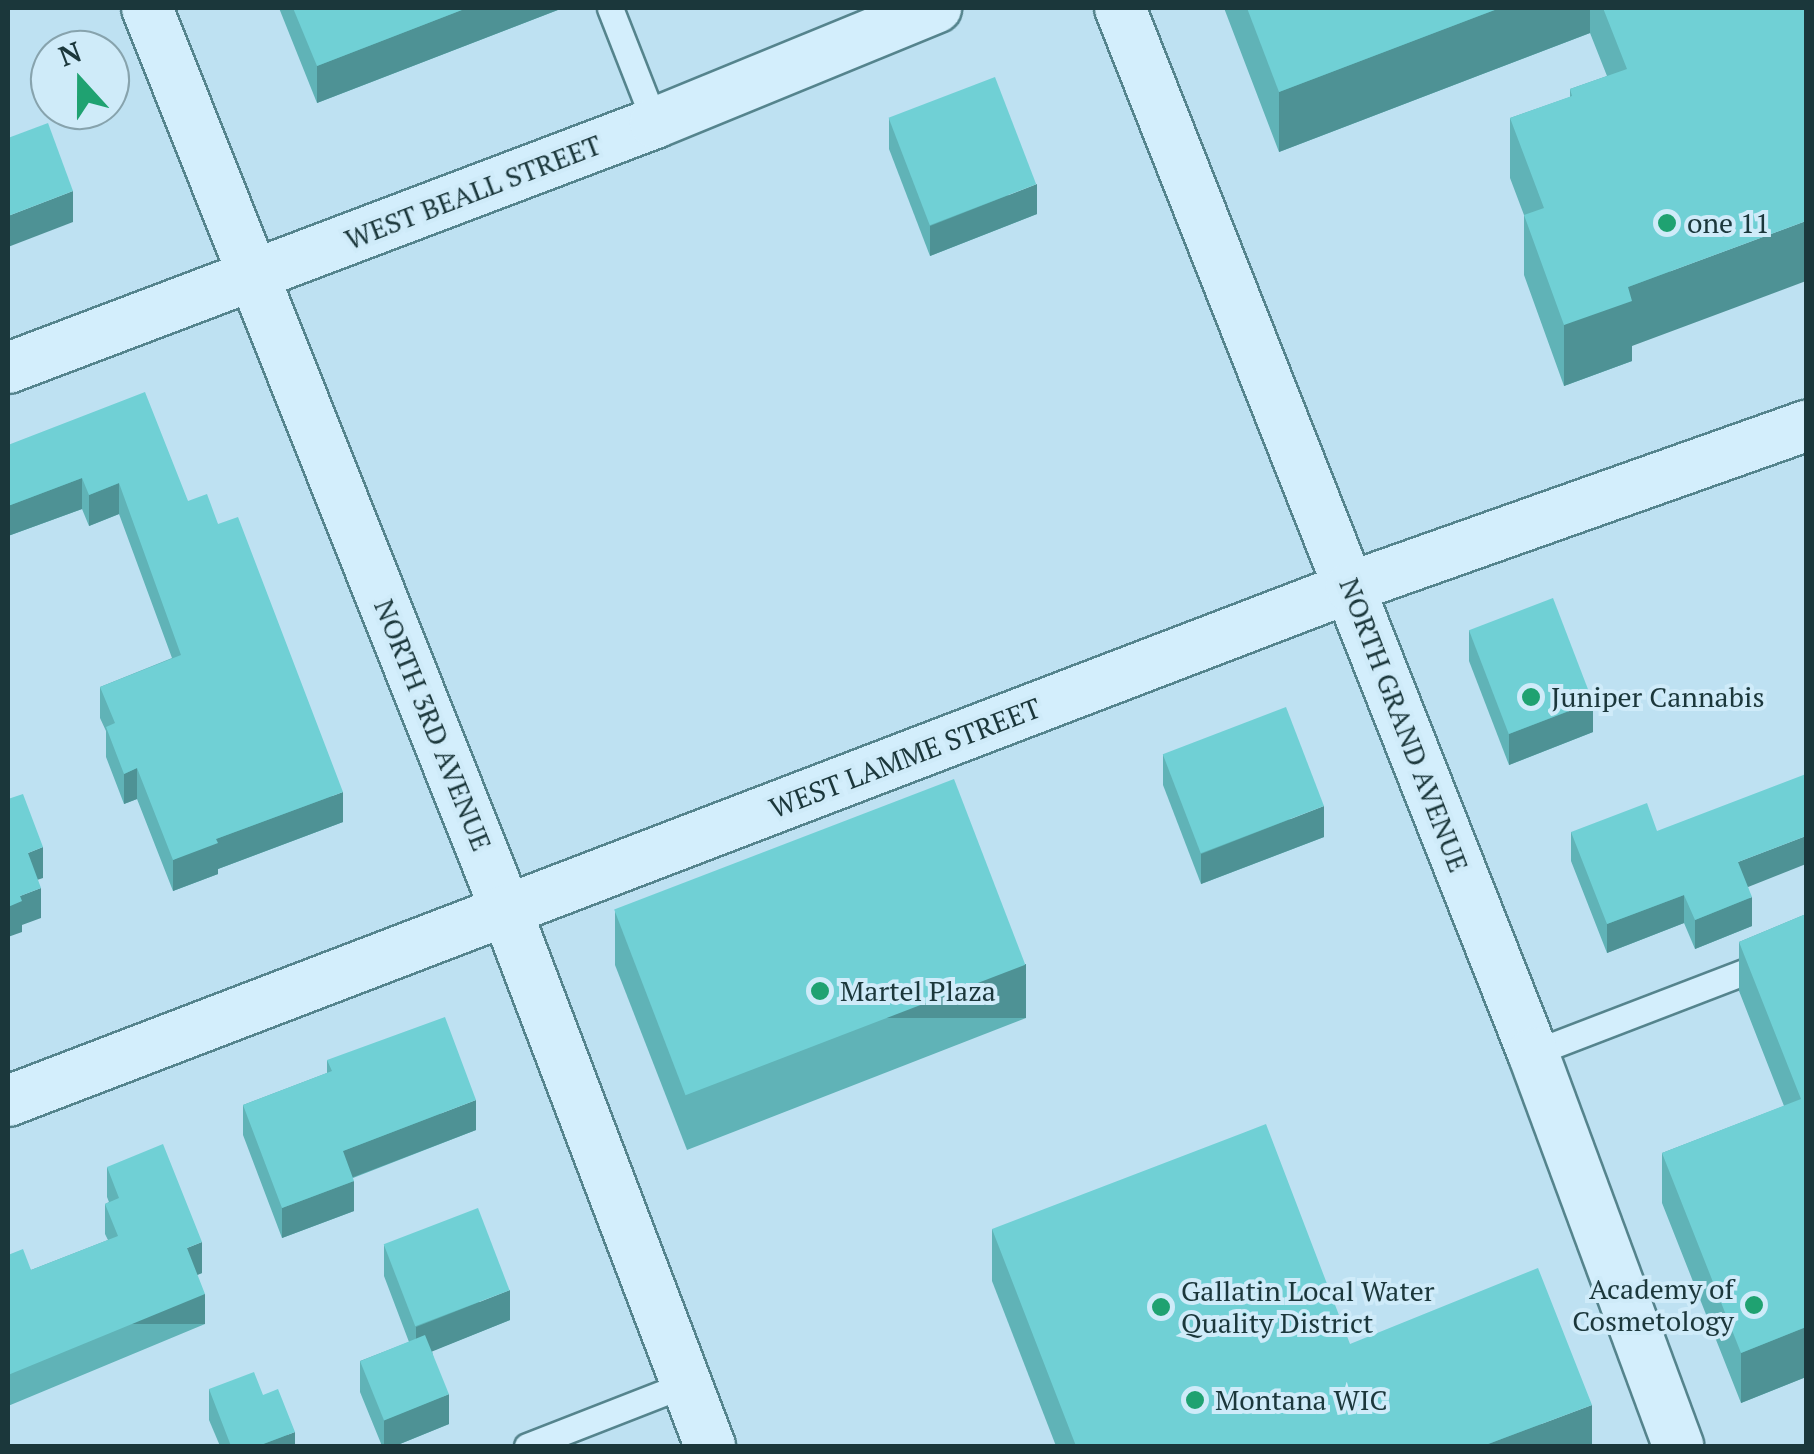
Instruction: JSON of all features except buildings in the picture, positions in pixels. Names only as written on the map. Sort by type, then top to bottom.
[{"type":"street","name":"NORTH 3RD AVENUE","points":[[147,8],[506,910],[710,1446]]},
{"type":"street","name":"WEST BEALL STREET","points":[[8,368],[654,122],[936,8]]},
{"type":"street","name":"NORTH GRAND AVENUE","points":[[1120,8],[1533,1053],[1678,1446]]},
{"type":"street","name":"WEST LAMME STREET","points":[[8,1101],[1350,588],[1806,426]]},
{"type":"lane","points":[[610,8],[654,122]]},
{"type":"lane","points":[[1533,1053],[1806,948]]},
{"type":"lane","points":[[527,1446],[686,1384]]},
{"type":"place","name":"one 11","points":[[1667,223]]},
{"type":"place","name":"Juniper Cannabis","points":[[1531,697]]},
{"type":"place","name":"Martel Plaza","points":[[820,991]]},
{"type":"place","name":"Academy of Cosmetology","points":[[1754,1305]]},
{"type":"place","name":"Gallatin Local Water Quality District","points":[[1161,1307]]},
{"type":"place","name":"Montana WIC","points":[[1195,1400]]}]
